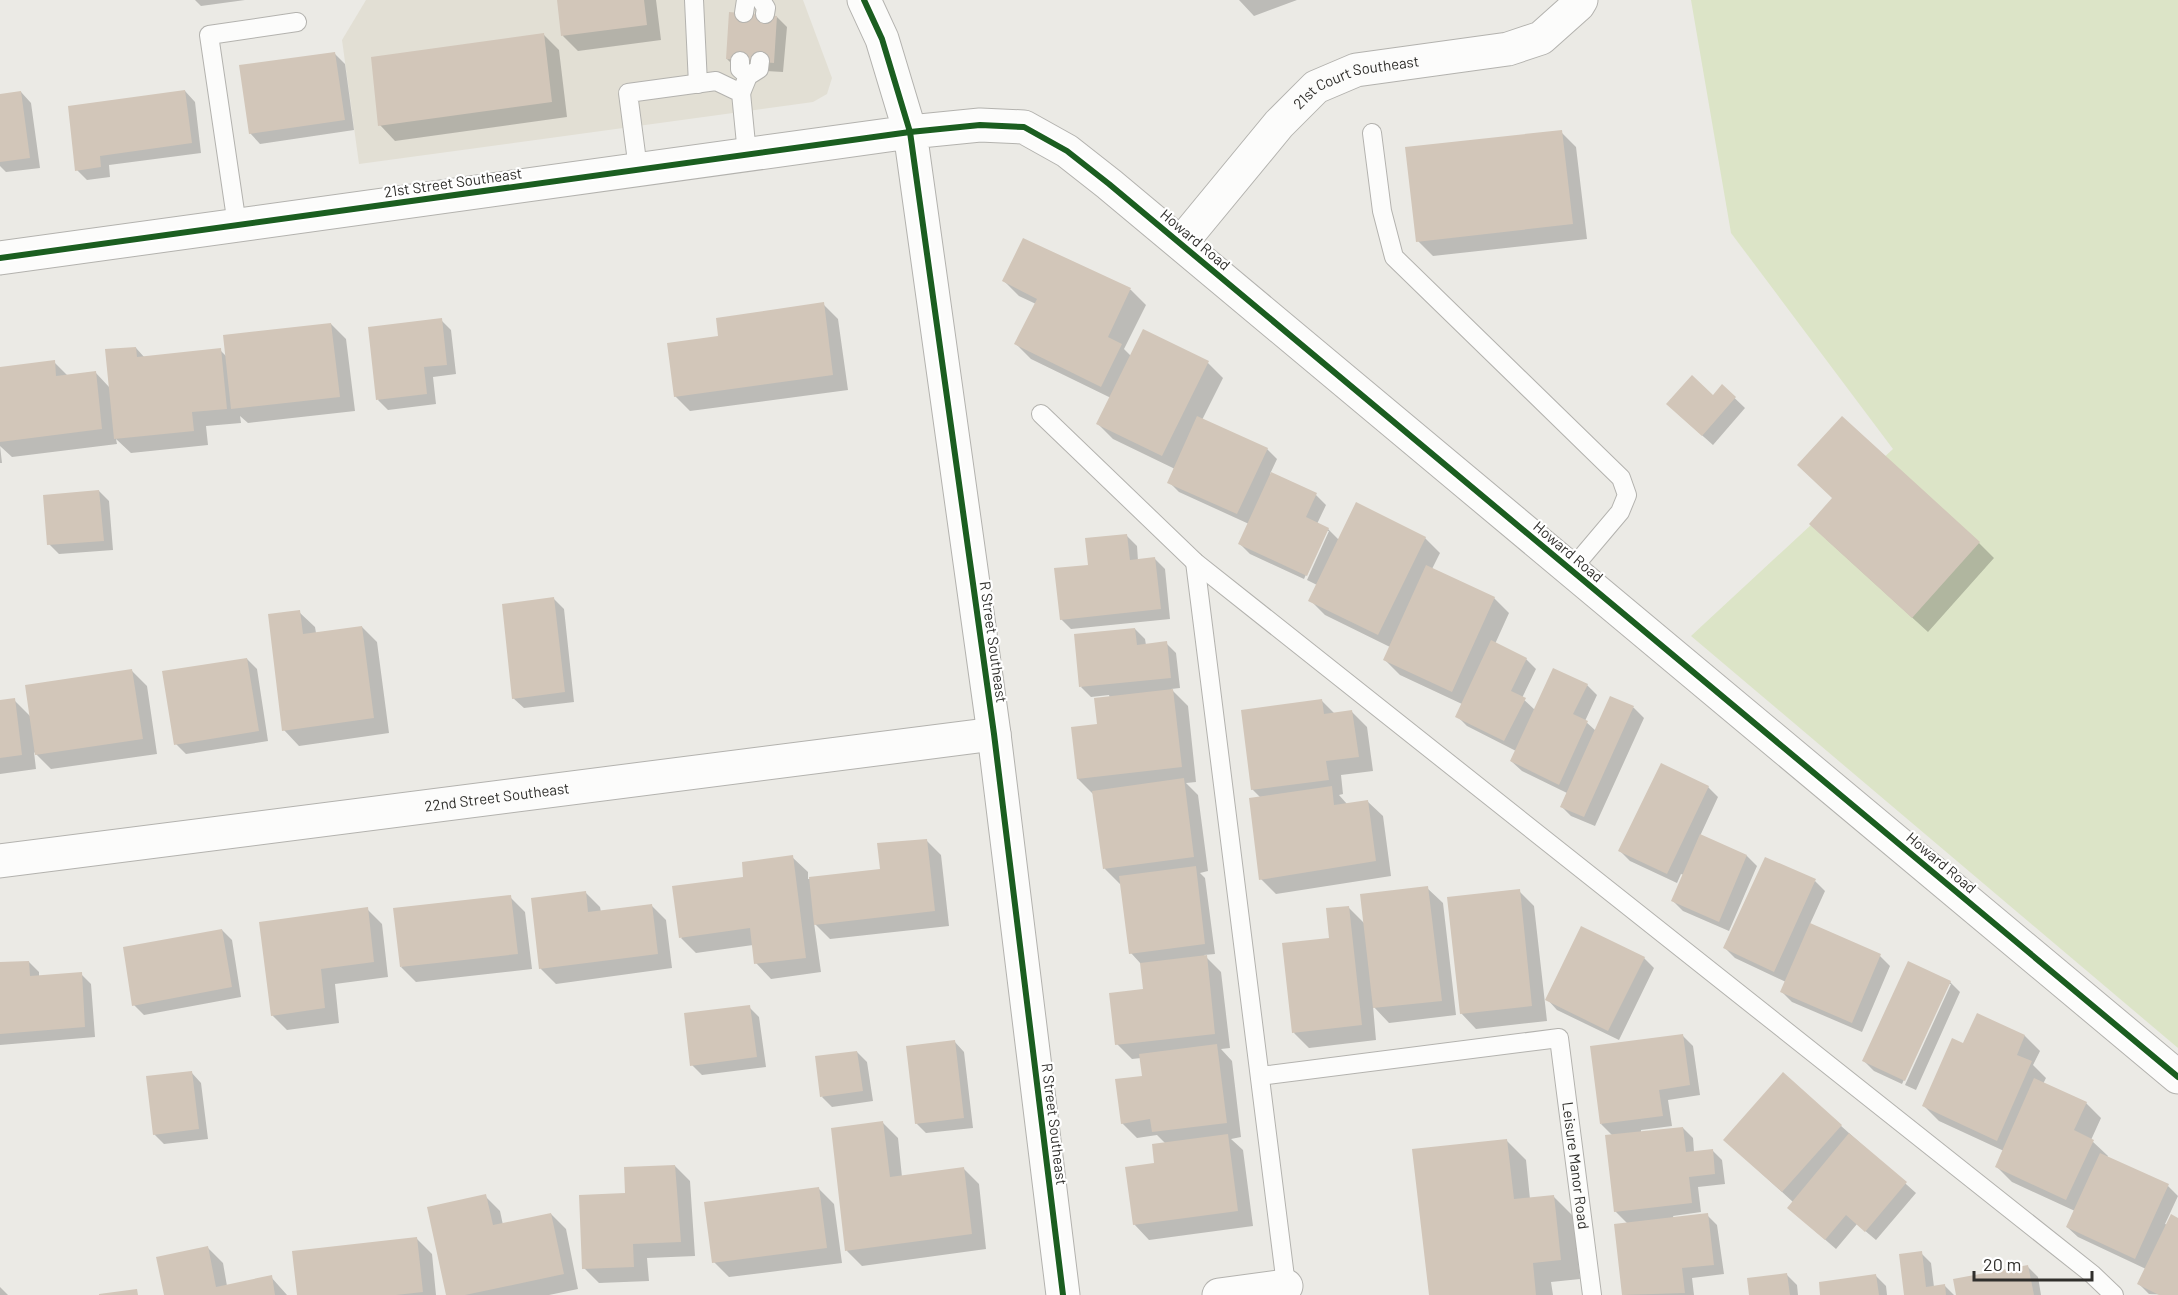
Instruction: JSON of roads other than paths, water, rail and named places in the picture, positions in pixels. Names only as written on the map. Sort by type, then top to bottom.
[{"type":"street","name":"R Street Southeast","points":[[864,0],[882,39],[910,132],[994,734],[1063,1295]]},
{"type":"street","name":"21st Court Southeast","points":[[1181,243],[1279,124],[1316,87],[1356,70],[1508,49],[1541,38],[1581,0]]},
{"type":"street","name":"Howard Road","points":[[910,132],[980,125],[1024,128],[1067,151],[1181,243],[2178,1077]]},
{"type":"street","name":"21st Street Southeast","points":[[0,258],[910,132]]},
{"type":"street","name":"22nd Street Southeast","points":[[0,861],[994,734]]},
{"type":"street","points":[[1219,1295],[1286,1290]]},
{"type":"lane","points":[[694,0],[698,84]]},
{"type":"lane","points":[[237,225],[209,35],[297,22]]},
{"type":"lane","points":[[638,169],[628,93],[743,77],[759,69],[760,62]]},
{"type":"lane","points":[[743,77],[747,154]]},
{"type":"lane","points":[[1372,134],[1382,211],[1394,257],[1621,478],[1627,495],[1620,512],[1571,570]]},
{"type":"lane","points":[[1041,414],[1195,562],[2083,1267],[2114,1295]]},
{"type":"lane","points":[[1195,562],[1286,1290]]},
{"type":"lane","name":"Leisure Manor Road","points":[[1260,1076],[1559,1038],[1592,1295]]}]
